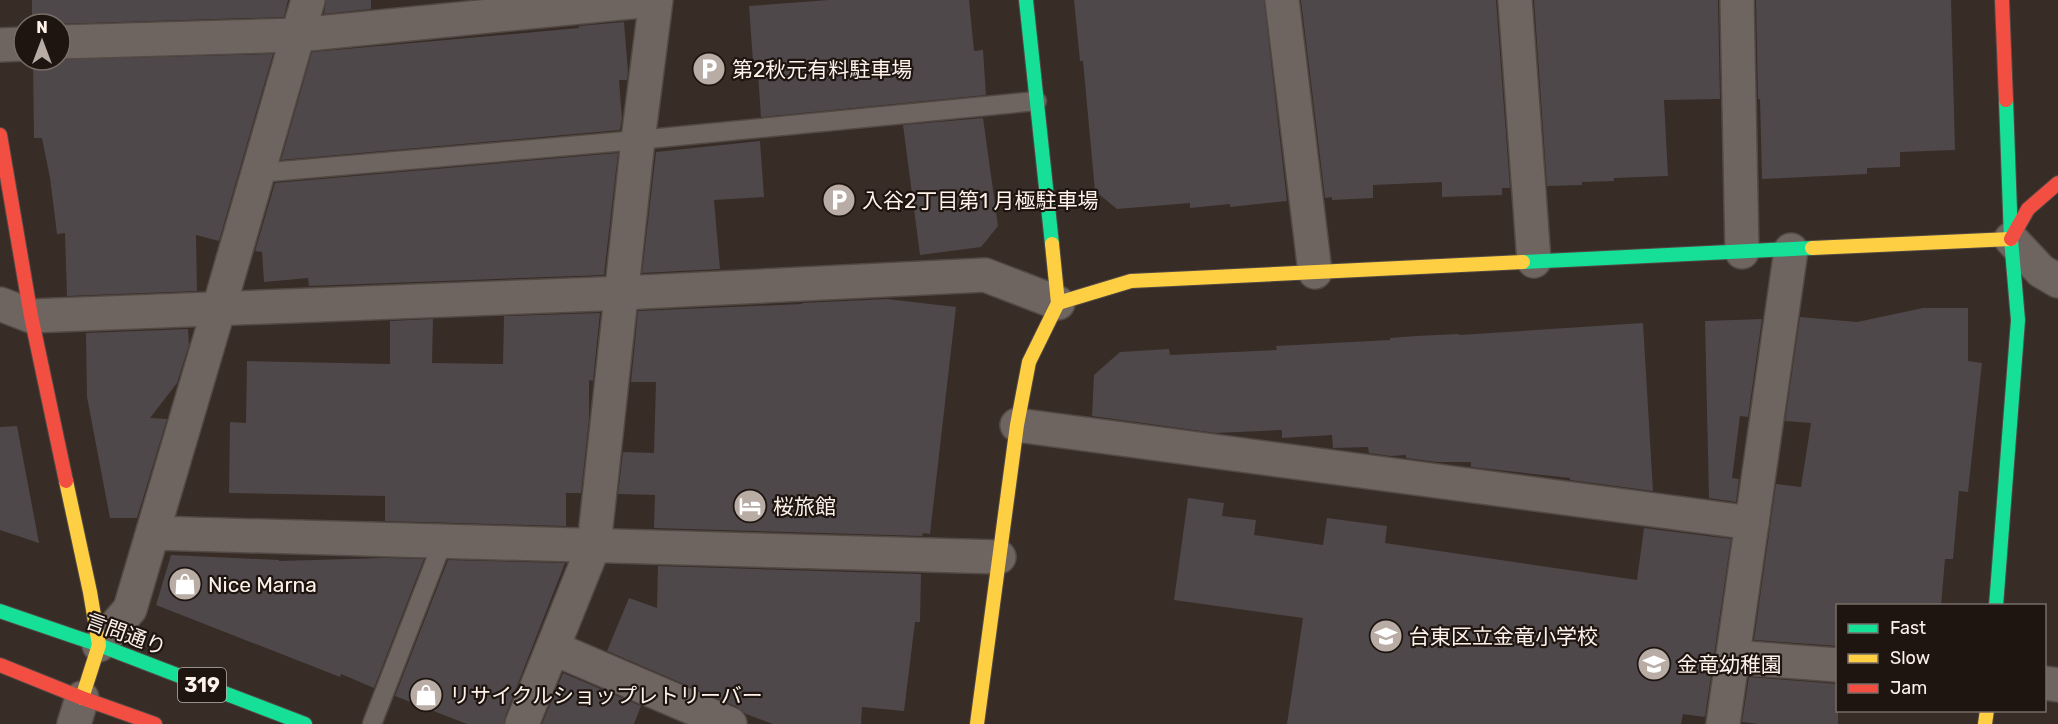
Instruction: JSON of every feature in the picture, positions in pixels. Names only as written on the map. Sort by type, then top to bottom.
[{"type":"street","points":[[78,711],[99,645],[130,609],[308,0]]},
{"type":"street","points":[[72,42],[298,35],[510,7],[651,0]]},
{"type":"street","points":[[522,724],[594,545],[638,140],[656,0]]},
{"type":"street","points":[[977,724],[1017,425],[1029,362],[1058,303],[1026,0]]},
{"type":"street","points":[[1282,0],[1315,272]]},
{"type":"street","points":[[1515,0],[1534,261]]},
{"type":"street","points":[[1737,0],[1742,252]]},
{"type":"street","points":[[1996,604],[2019,320],[2011,239],[2002,0]]},
{"type":"street","points":[[0,135],[31,316],[90,592],[99,645]]},
{"type":"street","points":[[2011,239],[2028,209],[2058,183]]},
{"type":"street","points":[[0,304],[31,316],[622,293],[985,275],[1058,303],[1131,281],[2011,239],[2041,271],[2058,281]]},
{"type":"street","points":[[1723,724],[1791,250]]},
{"type":"street","points":[[1017,425],[1752,523]]},
{"type":"street","points":[[153,533],[999,557]]},
{"type":"street","name":"言問通り","points":[[0,611],[99,645],[305,724]]},
{"type":"street","points":[[553,648],[730,724]]},
{"type":"street","points":[[1733,657],[1836,665]]},
{"type":"street","points":[[0,665],[78,711],[155,724]]},
{"type":"lane","points":[[258,173],[638,140],[1037,101]]},
{"type":"lane","points":[[372,724],[443,541]]},
{"type":"building","points":[[32,0],[288,0],[284,17],[72,24],[72,12],[32,12]]},
{"type":"building","points":[[326,0],[371,0],[371,9],[324,14]]},
{"type":"building","points":[[829,0],[969,0],[974,51],[983,50],[986,95],[761,117],[757,60],[753,61],[749,6]]},
{"type":"building","points":[[1074,0],[1264,0],[1287,201],[1230,207],[1230,204],[1190,208],[1190,203],[1117,209],[1095,191],[1083,61],[1080,61]]},
{"type":"building","points":[[1301,0],[1496,0],[1510,188],[1502,188],[1502,195],[1442,197],[1442,182],[1373,185],[1373,198],[1332,200],[1332,197],[1325,198]]},
{"type":"building","points":[[1534,0],[1718,0],[1720,99],[1664,100],[1668,176],[1614,178],[1614,181],[1582,182],[1582,185],[1547,186]]},
{"type":"building","points":[[1756,0],[1951,0],[1955,150],[1900,152],[1900,167],[1867,168],[1867,174],[1762,179]]},
{"type":"building","points":[[624,22],[628,72],[627,80],[619,80],[622,119],[620,130],[281,160],[312,52]]},
{"type":"building","points":[[273,54],[219,241],[196,235],[197,291],[67,296],[65,233],[57,234],[42,138],[34,138],[33,72],[72,72],[72,59]]},
{"type":"building","points":[[983,118],[998,226],[981,247],[920,255],[903,125]]},
{"type":"building","points":[[760,141],[764,197],[714,200],[720,269],[642,273],[656,152]]},
{"type":"building","points":[[618,153],[604,275],[309,286],[308,278],[264,282],[262,252],[255,251],[275,183]]},
{"type":"building","points":[[887,299],[956,307],[930,534],[923,533],[922,536],[654,528],[655,495],[618,494],[623,452],[654,453],[656,382],[631,382],[638,311]]},
{"type":"building","points":[[1923,308],[1968,308],[1968,361],[1982,363],[1968,492],[1959,491],[1953,559],[1945,559],[1941,604],[1836,604],[1836,646],[1754,640],[1776,484],[1801,487],[1811,423],[1785,421],[1800,317],[1857,322]]},
{"type":"building","points":[[600,313],[593,381],[589,380],[589,419],[581,493],[566,493],[566,526],[385,521],[385,496],[229,493],[230,422],[246,423],[247,361],[390,364],[390,321],[433,319],[432,363],[503,364],[504,316]]},
{"type":"building","points":[[1762,319],[1748,417],[1740,416],[1732,478],[1739,479],[1736,502],[1709,498],[1705,321]]},
{"type":"building","points":[[1643,323],[1653,491],[1570,480],[1570,478],[1471,467],[1471,462],[1437,462],[1406,458],[1406,455],[1390,456],[1369,453],[1368,447],[1333,448],[1332,435],[1282,438],[1282,430],[1216,433],[1092,416],[1094,375],[1120,352],[1169,349],[1170,355],[1277,350],[1276,346]]},
{"type":"building","points":[[188,329],[189,345],[177,383],[150,418],[167,419],[137,518],[110,518],[87,397],[86,333]]},
{"type":"building","points":[[17,426],[39,543],[0,530],[0,427]]},
{"type":"building","points":[[1188,498],[1224,503],[1222,516],[1256,520],[1254,535],[1323,545],[1327,518],[1387,526],[1385,543],[1637,580],[1644,528],[1731,539],[1705,717],[1683,714],[1681,724],[1287,724],[1303,618],[1174,600]]},
{"type":"building","points":[[171,555],[279,561],[424,559],[374,688],[341,674],[340,677],[156,605]]},
{"type":"building","points":[[448,560],[565,563],[504,724],[467,724],[395,696]]},
{"type":"building","points":[[658,566],[921,574],[920,622],[915,622],[904,711],[862,707],[861,724],[773,724],[607,651],[629,598],[657,608]]},
{"type":"building","points":[[563,673],[641,706],[634,724],[542,724]]},
{"type":"building","points":[[1749,677],[1836,684],[1838,724],[1742,722]]},
{"type":"traffic: fast","points":[[1026,0],[1052,244]]},
{"type":"traffic: fast","points":[[1996,604],[2018,320],[2011,239],[2006,100]]},
{"type":"traffic: fast","points":[[1523,262],[1812,248]]},
{"type":"traffic: fast","points":[[0,611],[99,645],[305,724]]},
{"type":"traffic: slow","points":[[1812,248],[2011,239]]},
{"type":"traffic: slow","points":[[977,724],[1017,425],[1029,362],[1058,303],[1052,244]]},
{"type":"traffic: slow","points":[[1058,303],[1131,281],[1523,262]]},
{"type":"traffic: slow","points":[[66,481],[99,645],[82,698]]},
{"type":"traffic: slow","points":[[1985,724],[1987,712]]},
{"type":"traffic: jam","points":[[2002,0],[2006,100]]},
{"type":"traffic: jam","points":[[0,135],[31,316],[66,481]]},
{"type":"traffic: jam","points":[[2011,239],[2028,209],[2058,183]]},
{"type":"traffic: jam","points":[[0,665],[155,724]]},
{"type":"place","name":"第2秋元有料駐車場","points":[[709,69]]},
{"type":"place","name":"入谷2丁目第1 月極駐車場","points":[[839,200]]},
{"type":"place","name":"桜旅館","points":[[750,506]]},
{"type":"place","name":"Nice Marna","points":[[185,584]]},
{"type":"place","name":"台東区立金竜小学校","points":[[1386,636]]},
{"type":"place","name":"金竜幼稚園","points":[[1654,664]]},
{"type":"place","name":"リサイクルショップレトリーバー","points":[[426,695]]}]
